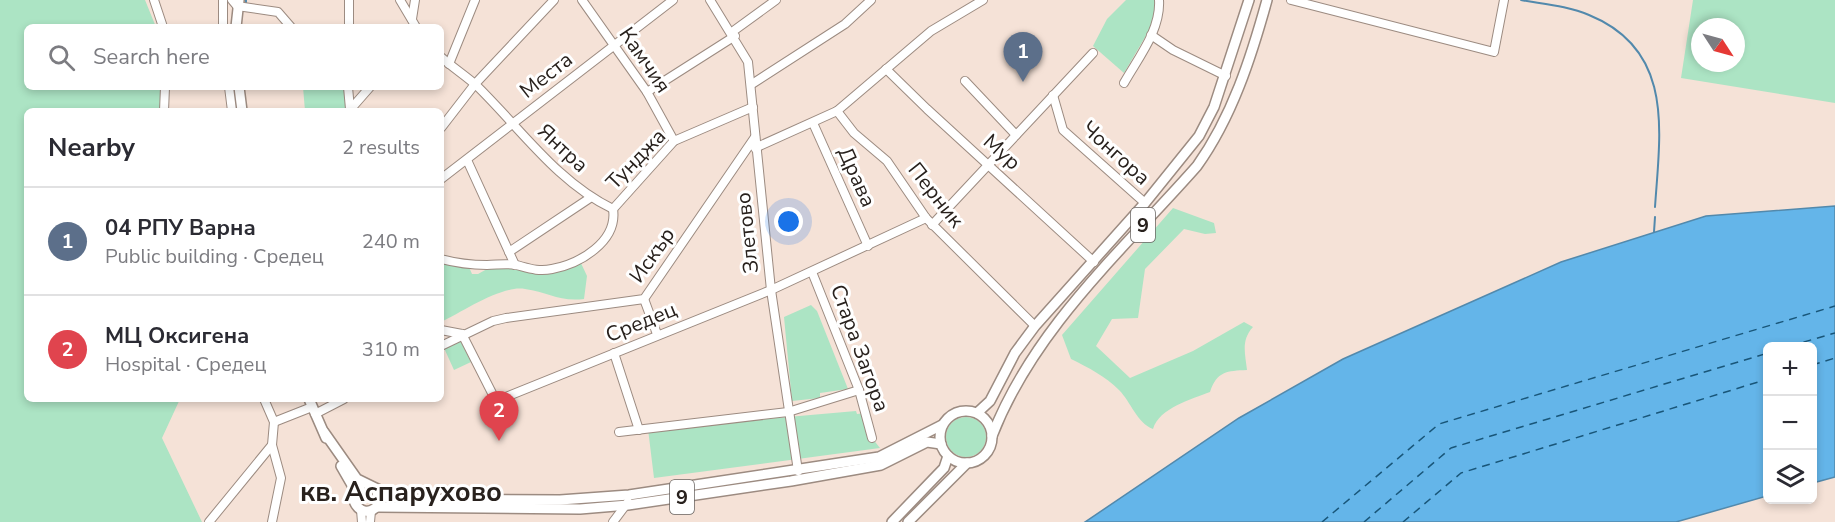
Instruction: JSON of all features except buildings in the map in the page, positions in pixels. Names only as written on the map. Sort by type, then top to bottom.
[{"type":"main road","name":"9","points":[[312,407],[356,492],[354,501],[361,510],[579,509],[886,455],[942,425],[957,412],[977,413],[990,401],[1015,352],[1035,326],[1145,204],[1199,136],[1226,76],[1249,0]]},
{"type":"main road","name":"9","points":[[967,463],[984,455],[990,446],[992,435],[1027,363],[1050,329],[1190,173],[1214,142],[1234,100],[1267,0]]},
{"type":"main road","points":[[236,2],[236,24]]},
{"type":"main road","points":[[239,90],[242,108]]},
{"type":"main road","points":[[977,413],[987,422],[992,435]]},
{"type":"main road","points":[[908,522],[967,463],[948,456],[941,444],[942,425]]},
{"type":"main road","name":"9","points":[[324,432],[357,479],[399,499],[628,500],[791,481],[881,465],[927,442],[941,444]]},
{"type":"main road","points":[[892,522],[944,468],[948,456]]},
{"type":"main road","points":[[356,492],[373,488],[380,497],[374,509]]},
{"type":"street","points":[[154,0],[162,24]]},
{"type":"street","points":[[223,0],[223,24]]},
{"type":"street","points":[[349,0],[349,24]]},
{"type":"street","points":[[400,0],[415,24]]},
{"type":"street","points":[[411,24],[415,0]]},
{"type":"street","points":[[449,64],[475,0]]},
{"type":"street","points":[[444,124],[475,84],[554,0]]},
{"type":"street","name":"Камчия","points":[[582,0],[646,92],[674,141]]},
{"type":"street","name":"Места","points":[[444,177],[673,0]]},
{"type":"street","name":"Злетово","points":[[710,0],[733,34],[748,62],[771,290],[798,471]]},
{"type":"street","points":[[646,92],[733,34],[776,0]]},
{"type":"street","points":[[752,84],[845,24],[871,0]]},
{"type":"street","points":[[755,148],[837,111],[932,30],[983,0]]},
{"type":"street","points":[[1124,83],[1151,35],[1160,13],[1159,0]]},
{"type":"street","points":[[1291,0],[1494,52],[1504,0]]},
{"type":"street","points":[[236,2],[278,12],[288,24]]},
{"type":"street","points":[[1151,35],[1173,50],[1226,76]]},
{"type":"street","points":[[932,225],[1093,53]]},
{"type":"street","name":"Янтра","points":[[444,60],[475,84],[512,125],[590,198],[613,210]]},
{"type":"street","name":"Мур","points":[[886,69],[927,110],[1094,262]]},
{"type":"street","points":[[965,81],[1016,135]]},
{"type":"street","points":[[164,108],[165,90]]},
{"type":"street","points":[[229,90],[232,108]]},
{"type":"street","points":[[348,90],[349,108]]},
{"type":"street","points":[[351,108],[367,90]]},
{"type":"street","name":"Чонгора","points":[[1053,95],[1063,130],[1145,204]]},
{"type":"street","name":"Тунджа","points":[[613,210],[674,141],[753,107]]},
{"type":"street","name":"Перник","points":[[837,111],[854,133],[887,161],[932,225],[1035,326]]},
{"type":"street","name":"Драва","points":[[813,123],[868,246]]},
{"type":"street","name":"Искър","points":[[444,344],[462,334],[506,318],[644,299],[755,137]]},
{"type":"street","points":[[467,160],[515,265]]},
{"type":"street","name":"Тунджа","points":[[509,252],[590,198]]},
{"type":"street","points":[[444,260],[470,264],[515,265],[524,269],[552,269],[585,256],[608,235],[614,218],[613,210]]},
{"type":"street","name":"Средец","points":[[462,334],[496,401],[657,334],[771,290],[926,218]]},
{"type":"street","name":"Стара Загора","points":[[812,272],[859,390],[872,438]]},
{"type":"street","points":[[644,299],[657,334]]},
{"type":"street","points":[[444,331],[462,334]]},
{"type":"street","points":[[614,353],[639,430]]},
{"type":"street","points":[[619,432],[788,412],[859,390]]},
{"type":"street","points":[[265,402],[274,422],[272,445],[281,478],[272,522]]},
{"type":"street","points":[[274,422],[332,402]]},
{"type":"street","points":[[209,522],[272,445]]},
{"type":"street","points":[[626,522],[615,519],[628,500]]},
{"type":"street","points":[[370,522],[374,509]]},
{"type":"street","points":[[361,510],[362,522]]},
{"type":"green space","points":[[0,0],[145,0],[155,24],[24,24],[24,90],[161,90],[160,108],[24,108],[24,402],[179,402],[162,438],[202,522],[0,522]]},
{"type":"green space","points":[[1126,0],[1156,0],[1154,22],[1124,73],[1093,46],[1107,19]]},
{"type":"green space","points":[[1693,0],[1835,0],[1835,103],[1681,78]]},
{"type":"green space","points":[[303,90],[348,90],[349,108],[305,108]]},
{"type":"green space","points":[[1173,208],[1214,223],[1216,233],[1205,234],[1184,229],[1145,269],[1138,318],[1112,319],[1096,346],[1130,378],[1193,351],[1244,322],[1253,327],[1245,342],[1247,370],[1224,373],[1216,380],[1210,392],[1169,410],[1156,422],[1153,429],[1134,412],[1114,385],[1071,359],[1062,335]]},
{"type":"green space","points":[[580,261],[587,276],[584,299],[560,298],[533,290],[515,289],[494,295],[444,320],[444,263],[469,267],[472,274],[478,274],[487,269],[516,269],[539,273]]},
{"type":"green space","points":[[811,305],[817,311],[848,389],[820,393],[820,398],[792,401],[784,317]]},
{"type":"green space","points":[[460,340],[471,362],[454,370],[444,348]]},
{"type":"green space","points":[[856,411],[857,414],[865,413],[872,438],[880,448],[654,478],[648,429]]},
{"type":"green space","points":[[966,417],[974,418],[980,423],[985,429],[985,445],[980,451],[974,456],[966,457],[958,456],[952,451],[947,445],[946,437],[947,429],[952,423],[958,418]]},
{"type":"water","points":[[1835,206],[1835,477],[1817,482],[1817,342],[1763,342],[1763,497],[1676,522],[1085,522],[1239,418],[1343,359],[1561,262],[1706,216]]},
{"type":"waterway","points":[[1521,0],[1564,7],[1589,15],[1617,30],[1636,49],[1649,71],[1656,96],[1659,150],[1655,207]]},
{"type":"waterway","points":[[1654,232],[1655,217]]},
{"type":"ferry route","points":[[1322,522],[1439,424],[1835,306]]},
{"type":"ferry route","points":[[1804,342],[1835,333]]},
{"type":"ferry route","points":[[1364,522],[1451,448],[1763,354]]},
{"type":"ferry route","points":[[1817,363],[1835,358]]},
{"type":"ferry route","points":[[1403,522],[1461,473],[1763,381]]},
{"type":"place","name":"04 РПУ Варна","points":[[1023,82]]},
{"type":"place","name":"МЦ Оксигена","points":[[499,441]]},
{"type":"district","name":"кв. Аспарухово","points":[[401,492]]}]
